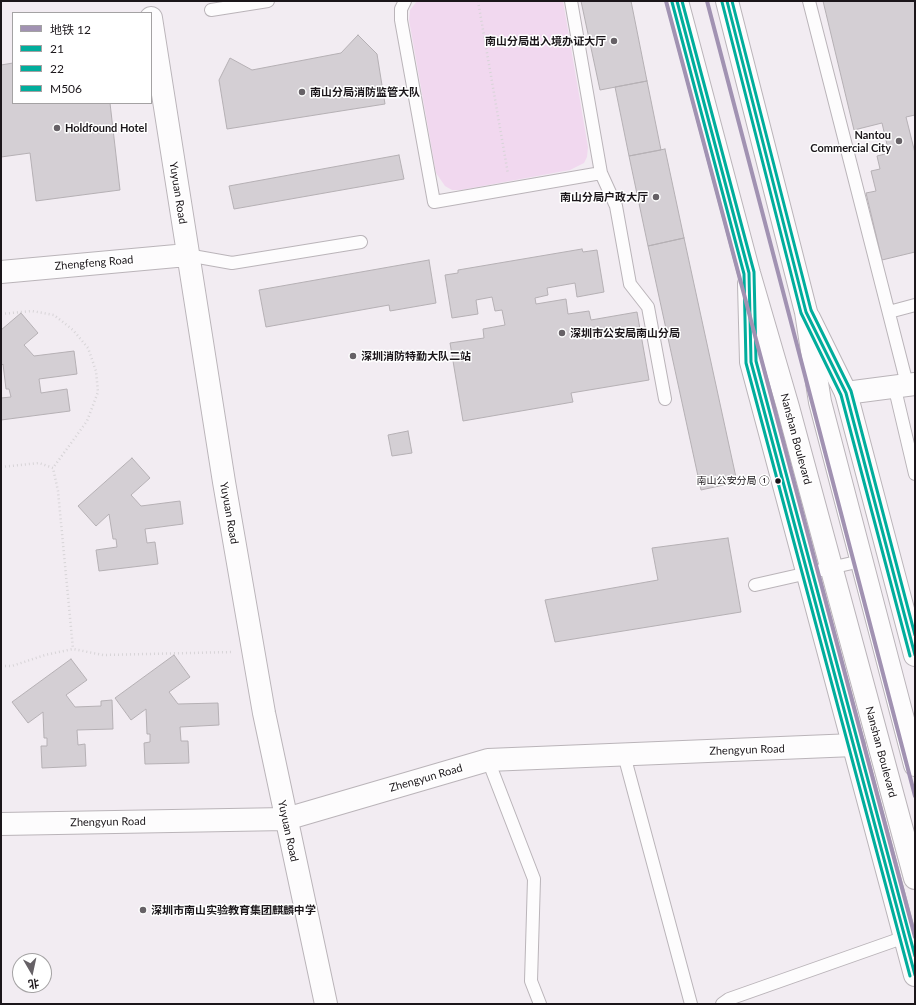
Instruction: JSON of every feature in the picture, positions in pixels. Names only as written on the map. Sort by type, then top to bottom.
[{"type":"street","points":[[148,1],[150,12]]},
{"type":"street","name":"Nanshan Boulevard","points":[[677,1],[748,273],[788,407],[915,878]]},
{"type":"street","points":[[727,1],[806,312],[820,402],[915,765]]},
{"type":"street","name":"Yuyuan Road","points":[[152,24],[253,652],[286,819],[326,1004]]},
{"type":"street","name":"Zhengfeng Road","points":[[1,272],[188,255]]},
{"type":"street","points":[[748,273],[751,362],[806,574],[910,940],[915,975]]},
{"type":"street","points":[[806,312],[846,393],[915,655]]},
{"type":"street","points":[[846,393],[906,384]]},
{"type":"street","name":"Zhengyun Road","points":[[1,824],[286,819],[488,760],[854,745]]},
{"type":"lane","points":[[210,10],[268,1]]},
{"type":"lane","points":[[405,1],[401,9],[402,20],[434,202],[601,173]]},
{"type":"lane","points":[[571,1],[601,173],[616,206],[630,284],[648,307],[665,399]]},
{"type":"lane","points":[[809,1],[906,384],[915,474]]},
{"type":"lane","points":[[188,255],[232,263],[361,242]]},
{"type":"lane","points":[[889,312],[915,305]]},
{"type":"lane","points":[[755,585],[861,561]]},
{"type":"lane","points":[[624,755],[691,1004]]},
{"type":"lane","points":[[488,760],[534,879],[531,981],[540,1004]]},
{"type":"lane","points":[[722,1004],[729,999],[910,940]]},
{"type":"path","points":[[478,1],[511,189]]},
{"type":"path","points":[[1,314],[32,311],[54,315],[73,330],[88,348],[96,371],[98,392],[87,421],[53,468],[58,491],[73,649]]},
{"type":"path","points":[[1,466],[39,463],[53,468]]},
{"type":"path","points":[[1,666],[12,666],[45,655],[73,649],[103,655],[253,652]]},
{"type":"shaded area","points":[[417,1],[563,1],[588,147],[587,157],[584,163],[570,170],[461,190],[452,190],[445,186],[436,173],[409,20],[410,10]]},
{"type":"building","name":"南山分局出入境办证大厅","points":[[581,1],[631,1],[647,81],[600,90]]},
{"type":"building","name":"Nantou Commercial City","points":[[823,1],[915,1],[915,115],[906,117],[915,153],[915,252],[882,260],[866,193],[876,191],[871,171],[880,169],[877,156],[889,153],[882,123],[854,130]]},
{"type":"building","name":"南山分局消防监管大队","points":[[358,35],[377,54],[385,104],[227,129],[219,80],[230,58],[252,70],[341,53]]},
{"type":"building","name":"Holdfound Hotel","points":[[12,63],[12,104],[110,104],[120,190],[36,201],[30,153],[1,157],[1,65]]},
{"type":"building","points":[[647,81],[661,150],[629,156],[615,87]]},
{"type":"building","name":"南山分局户政大厅","points":[[665,149],[684,238],[648,246],[629,156]]},
{"type":"building","points":[[399,155],[404,179],[234,209],[229,186]]},
{"type":"building","points":[[684,238],[737,482],[701,490],[648,246]]},
{"type":"building","name":"深圳市公安局南山分局","points":[[582,249],[583,252],[597,250],[604,292],[577,297],[575,283],[547,288],[548,295],[535,298],[536,304],[566,299],[568,314],[589,311],[591,320],[637,312],[649,380],[571,393],[573,402],[463,421],[450,343],[484,338],[483,329],[505,325],[502,310],[495,311],[492,297],[476,300],[478,314],[452,318],[445,275],[458,273],[458,270]]},
{"type":"building","points":[[429,260],[436,303],[390,311],[389,305],[266,327],[259,290]]},
{"type":"building","points":[[21,313],[38,333],[24,345],[34,356],[74,351],[77,374],[39,379],[41,393],[67,389],[70,411],[1,420],[1,398],[11,397],[9,389],[6,389],[3,364],[1,366],[1,330]]},
{"type":"building","points":[[408,431],[412,453],[392,456],[388,435]]},
{"type":"building","points":[[132,458],[150,478],[131,495],[141,506],[180,501],[183,524],[145,529],[147,543],[155,542],[158,564],[99,571],[96,550],[117,547],[116,539],[113,539],[109,514],[96,526],[78,506]]},
{"type":"building","points":[[728,538],[741,612],[555,642],[545,600],[658,580],[652,548]]},
{"type":"building","points":[[174,655],[190,677],[169,692],[178,704],[218,703],[219,725],[180,727],[181,741],[188,741],[189,763],[145,764],[144,743],[150,742],[150,734],[147,734],[146,709],[131,720],[115,698]]},
{"type":"building","points":[[71,659],[87,680],[66,695],[75,707],[101,706],[101,701],[112,700],[113,729],[77,730],[78,745],[85,744],[86,766],[42,768],[41,746],[47,746],[47,738],[44,738],[43,712],[28,723],[12,702]]},
{"type":"metro line","name":"12","points":[[666,1],[915,937]]},
{"type":"metro line","name":"12","points":[[707,1],[915,796]]},
{"type":"transit line","name":"21","points":[[677,1],[749,273],[751,362],[915,975]]},
{"type":"transit line","name":"M506","points":[[682,1],[754,272],[756,361],[915,956]]},
{"type":"transit line","name":"21","points":[[727,1],[806,312],[846,393],[915,655]]},
{"type":"transit line","name":"M506","points":[[732,1],[811,310],[851,391],[915,635]]},
{"type":"transit line","name":"22","points":[[672,2],[744,274],[746,363],[910,976]]},
{"type":"transit line","name":"22","points":[[722,2],[801,313],[841,395],[910,656]]},
{"type":"place","name":"南山分局出入境办证大厅","points":[[614,41]]},
{"type":"place","name":"南山分局消防监管大队","points":[[302,92]]},
{"type":"place","name":"Holdfound Hotel","points":[[57,128]]},
{"type":"place","name":"Nantou Commercial City","points":[[899,141]]},
{"type":"place","name":"南山分局户政大厅","points":[[656,197]]},
{"type":"place","name":"深圳市公安局南山分局","points":[[562,333]]},
{"type":"place","name":"深圳消防特勤大队二站","points":[[353,356]]},
{"type":"place","name":"南山公安分局 ①","points":[[778,481]]},
{"type":"place","name":"深圳市南山实验教育集团麒麟中学","points":[[143,910]]}]
